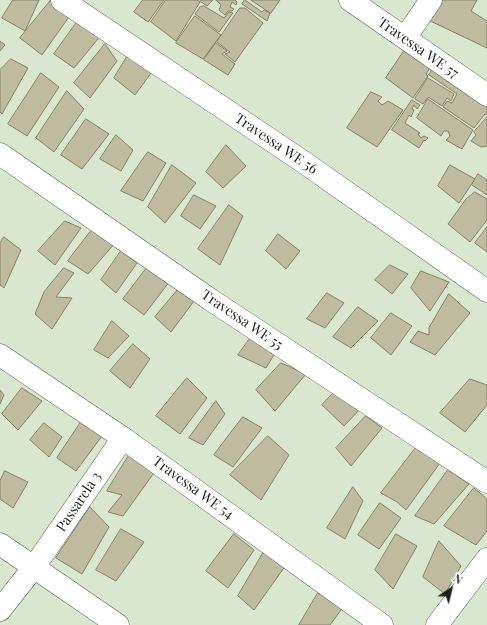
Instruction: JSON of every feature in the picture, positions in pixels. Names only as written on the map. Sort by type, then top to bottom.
[{"type":"street","name":"Travessa WE 56","points":[[62,0],[302,162],[487,291]]},
{"type":"street","name":"Travessa WE 57","points":[[350,0],[487,95]]},
{"type":"street","points":[[405,38],[431,0]]},
{"type":"street","name":"Travessa WE 55","points":[[0,154],[211,300],[487,482]]},
{"type":"street","name":"Travessa WE 54","points":[[0,355],[123,438],[382,625]]},
{"type":"street","name":"Passarela 3","points":[[0,610],[34,567],[123,438]]},
{"type":"street","points":[[0,544],[118,625]]},
{"type":"street","points":[[438,625],[487,559]]},
{"type":"building","points":[[13,0],[39,0],[25,31],[2,18]]},
{"type":"building","points":[[51,0],[57,0],[71,14],[42,55],[20,38]]},
{"type":"building","points":[[143,0],[164,0],[148,22],[134,12]]},
{"type":"building","points":[[166,0],[197,0],[200,2],[176,41],[151,22]]},
{"type":"building","points":[[213,0],[207,6],[200,1]]},
{"type":"building","points":[[216,0],[235,0],[237,2],[236,5],[232,2],[230,7],[234,9],[232,11],[228,11],[225,15],[219,10],[221,5]]},
{"type":"building","points":[[245,0],[262,12],[264,10],[270,13],[267,21],[242,4]]},
{"type":"building","points":[[251,0],[280,0],[271,13]]},
{"type":"building","points":[[438,0],[477,0],[471,11],[487,21],[487,48],[424,18]]},
{"type":"building","points":[[204,6],[224,18],[229,12],[233,13],[219,32],[195,14],[200,7]]},
{"type":"building","points":[[240,8],[245,8],[263,23],[235,62],[225,54],[230,52],[217,42]]},
{"type":"building","points":[[195,16],[221,35],[203,59],[176,43]]},
{"type":"building","points":[[80,18],[102,34],[74,68],[54,54]]},
{"type":"building","points":[[0,41],[5,45],[0,51]]},
{"type":"building","points":[[216,43],[227,51],[222,54],[235,64],[228,75],[204,60]]},
{"type":"building","points":[[105,44],[117,61],[90,98],[74,83]]},
{"type":"building","points":[[404,51],[430,68],[426,74],[428,76],[413,98],[386,78]]},
{"type":"building","points":[[130,52],[154,69],[135,95],[114,78]]},
{"type":"building","points":[[11,59],[28,68],[2,114],[0,112],[0,70]]},
{"type":"building","points":[[433,68],[487,106],[487,115],[485,114],[474,128],[443,107],[447,101],[452,103],[457,94],[429,75]]},
{"type":"building","points":[[41,73],[59,87],[27,136],[8,124]]},
{"type":"building","points":[[428,78],[454,94],[451,101],[447,98],[442,106],[428,97],[423,104],[415,99]]},
{"type":"building","points":[[67,91],[84,109],[54,152],[36,138]]},
{"type":"building","points":[[371,92],[382,97],[378,101],[382,105],[388,101],[403,110],[377,147],[347,128]]},
{"type":"building","points":[[428,99],[473,130],[462,149],[446,140],[450,136],[448,131],[444,131],[441,136],[417,118]]},
{"type":"building","points":[[412,100],[420,105],[417,109],[414,105],[412,109],[414,110],[411,117],[409,115],[405,123],[420,133],[418,134],[421,138],[424,136],[428,138],[425,141],[424,140],[419,148],[392,130]]},
{"type":"building","points":[[487,117],[487,146],[481,147],[471,141],[476,135],[474,132]]},
{"type":"building","points":[[86,119],[109,134],[82,169],[61,155]]},
{"type":"building","points":[[116,135],[133,150],[121,171],[100,159]]},
{"type":"building","points":[[226,145],[246,166],[223,188],[206,172]]},
{"type":"building","points":[[148,152],[166,163],[143,201],[121,191]]},
{"type":"building","points":[[172,165],[196,183],[165,223],[148,207]]},
{"type":"building","points":[[450,165],[475,179],[459,203],[438,186]]},
{"type":"building","points":[[478,174],[487,180],[487,195],[472,185]]},
{"type":"building","points":[[475,192],[487,199],[487,220],[470,242],[448,224],[466,199]]},
{"type":"building","points":[[194,195],[216,206],[200,229],[181,216]]},
{"type":"building","points":[[229,205],[243,216],[220,265],[198,249]]},
{"type":"building","points":[[65,221],[81,228],[55,265],[38,251]]},
{"type":"building","points":[[94,227],[116,242],[88,274],[68,261]]},
{"type":"building","points":[[487,227],[487,252],[475,243]]},
{"type":"building","points":[[278,234],[300,251],[286,269],[266,251]]},
{"type":"building","points":[[4,237],[21,250],[4,288],[0,285],[0,243]]},
{"type":"building","points":[[121,251],[137,263],[116,293],[101,280]]},
{"type":"building","points":[[149,265],[170,281],[144,315],[123,299]]},
{"type":"building","points":[[390,265],[408,274],[392,294],[375,280]]},
{"type":"building","points":[[64,268],[74,273],[56,297],[72,298],[52,329],[35,314],[44,292]]},
{"type":"building","points":[[421,271],[449,282],[430,311],[411,288]]},
{"type":"building","points":[[181,286],[197,297],[171,332],[155,317]]},
{"type":"building","points":[[327,293],[344,303],[325,328],[307,319]]},
{"type":"building","points":[[449,294],[470,313],[435,355],[410,342],[418,331],[429,335],[429,328]]},
{"type":"building","points":[[358,307],[378,321],[351,348],[333,337]]},
{"type":"building","points":[[391,313],[412,326],[391,355],[371,338]]},
{"type":"building","points":[[112,321],[129,336],[108,358],[94,350]]},
{"type":"building","points":[[252,336],[277,350],[266,368],[238,355]]},
{"type":"building","points":[[133,344],[150,359],[130,388],[110,371]]},
{"type":"building","points":[[281,363],[306,374],[275,411],[256,390]]},
{"type":"building","points":[[187,378],[207,398],[180,434],[156,416]]},
{"type":"building","points":[[470,379],[487,385],[487,405],[465,432],[440,413]]},
{"type":"building","points":[[339,387],[363,406],[344,426],[322,405]]},
{"type":"building","points":[[22,388],[42,401],[18,430],[2,414]]},
{"type":"building","points":[[0,390],[4,395],[0,404]]},
{"type":"building","points":[[216,401],[225,414],[203,445],[189,438]]},
{"type":"building","points":[[85,416],[105,432],[76,471],[57,458]]},
{"type":"building","points":[[366,416],[382,428],[351,466],[336,448]]},
{"type":"building","points":[[243,417],[262,428],[233,467],[214,455]]},
{"type":"building","points":[[44,423],[62,437],[49,457],[30,440]]},
{"type":"building","points":[[268,436],[289,455],[261,500],[230,475]]},
{"type":"building","points":[[421,441],[440,463],[406,510],[397,502],[381,493]]},
{"type":"building","points":[[131,452],[156,470],[123,516],[108,512],[122,495],[107,491]]},
{"type":"building","points":[[448,470],[469,484],[434,524],[415,516]]},
{"type":"building","points":[[5,471],[28,482],[13,508],[0,499],[0,481]]},
{"type":"building","points":[[353,487],[363,501],[345,539],[327,528]]},
{"type":"building","points":[[474,488],[487,499],[487,531],[476,545],[444,526]]},
{"type":"building","points":[[380,503],[401,518],[379,549],[358,535]]},
{"type":"building","points":[[90,507],[109,527],[82,574],[56,558]]},
{"type":"building","points":[[121,529],[144,542],[116,581],[96,570]]},
{"type":"building","points":[[234,534],[254,550],[228,588],[206,571]]},
{"type":"building","points":[[396,534],[417,546],[393,589],[375,570]]},
{"type":"building","points":[[439,541],[461,566],[445,594],[423,577]]},
{"type":"building","points":[[266,548],[286,565],[254,610],[238,596]]},
{"type":"building","points":[[318,593],[344,606],[330,625],[299,625]]}]
